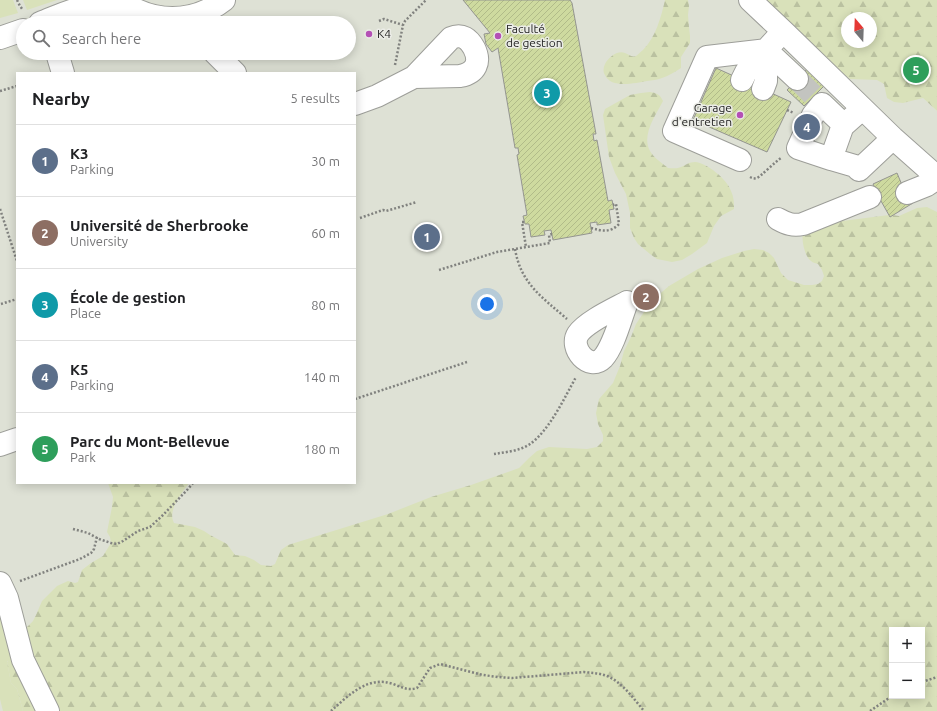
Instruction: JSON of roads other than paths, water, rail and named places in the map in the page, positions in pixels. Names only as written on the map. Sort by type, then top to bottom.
[{"type":"lane","points":[[750,0],[862,109],[937,177],[927,185],[907,193]]},
{"type":"lane","points":[[53,16],[89,6],[124,3],[137,10],[154,16]]},
{"type":"lane","points":[[191,16],[208,10],[220,9]]},
{"type":"lane","points":[[0,38],[16,30]]},
{"type":"lane","points":[[742,80],[746,72],[784,32]]},
{"type":"lane","points":[[763,89],[766,81],[766,50]]},
{"type":"lane","points":[[742,166],[674,131],[706,57],[766,50],[797,79]]},
{"type":"lane","points":[[59,60],[63,72]]},
{"type":"lane","points":[[356,104],[377,96],[414,77]]},
{"type":"lane","points":[[844,125],[818,100],[798,148],[855,166],[859,170],[893,138]]},
{"type":"lane","points":[[831,159],[844,125],[862,109]]},
{"type":"lane","points":[[778,219],[789,225],[803,224],[870,197]]},
{"type":"lane","points":[[627,302],[615,335],[602,359],[593,362],[588,361],[579,354],[576,339],[581,330],[596,319],[627,302]]},
{"type":"lane","points":[[0,445],[16,439]]},
{"type":"lane","points":[[1,585],[10,607],[23,660],[48,711]]},
{"type":"tunnel","points":[[797,79],[814,96]]},
{"type":"place","name":"K4","points":[[369,34]]},
{"type":"place","name":"Faculté de gestion","points":[[498,36]]},
{"type":"place","name":"Parc du Mont-Bellevue","points":[[916,70]]},
{"type":"place","name":"École de gestion","points":[[547,93]]},
{"type":"place","name":"Garage d'entretien","points":[[740,115]]},
{"type":"place","name":"K5","points":[[807,127]]},
{"type":"place","name":"K3","points":[[427,237]]},
{"type":"place","name":"Université de Sherbrooke","points":[[646,297]]}]
